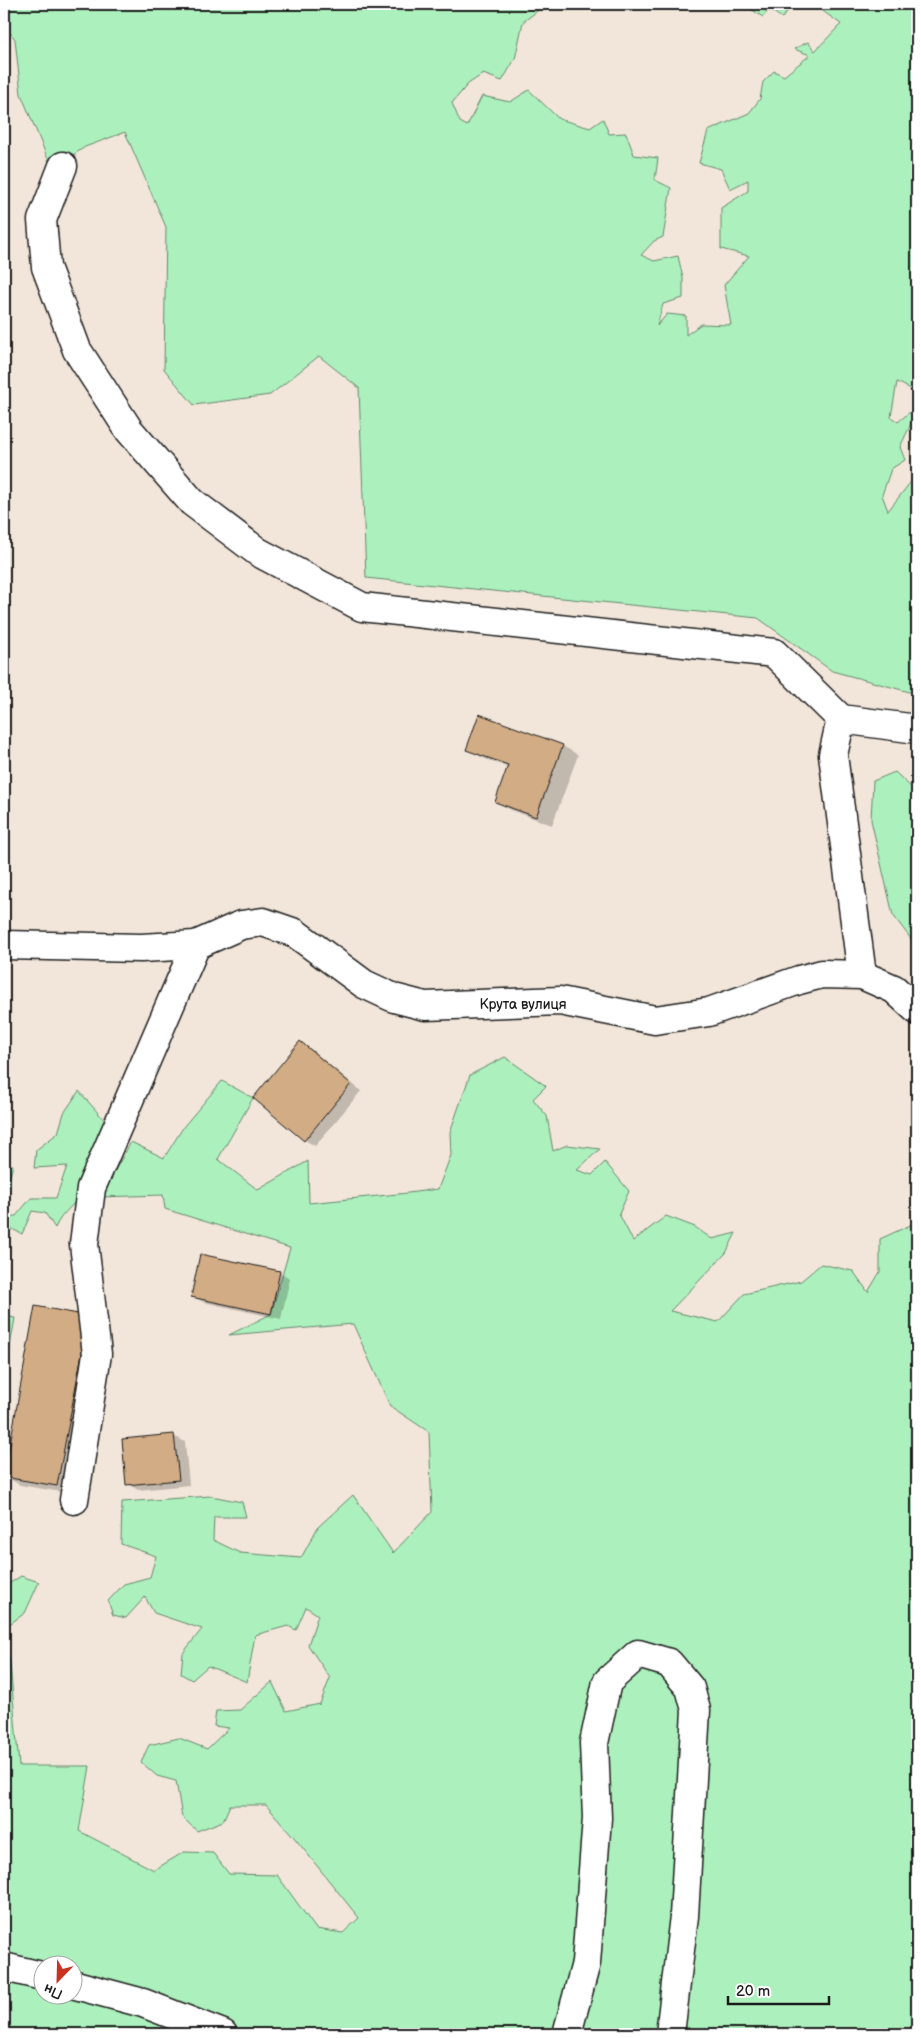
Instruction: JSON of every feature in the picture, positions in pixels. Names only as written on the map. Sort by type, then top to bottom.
[{"type":"street","points":[[63,166],[42,220],[46,267],[77,350],[128,430],[192,502],[258,552],[362,607],[774,653],[841,720],[917,729]]},
{"type":"street","points":[[841,720],[833,755],[862,974]]},
{"type":"street","name":"Крута вулиця","points":[[196,945],[240,925],[263,922],[295,933],[364,984],[394,998],[424,1006],[560,1001],[655,1020],[709,1012],[799,980],[822,974],[862,974],[894,989],[917,1010]]},
{"type":"street","points":[[4,945],[141,948],[196,945],[90,1188],[84,1244],[97,1354],[74,1500]]},
{"type":"street","points":[[567,2034],[586,1963],[597,1818],[594,1743],[607,1682],[638,1654],[669,1663],[690,1688],[696,1710],[684,1916],[670,2034]]},
{"type":"street","points":[[4,1967],[32,1974]]},
{"type":"street","points":[[82,1987],[143,2003],[223,2034]]},
{"type":"green space","points":[[4,4],[563,4],[562,6],[545,5],[523,22],[515,59],[502,81],[483,74],[468,84],[452,103],[460,122],[467,126],[482,96],[510,102],[529,90],[559,119],[590,128],[603,119],[609,134],[626,133],[634,155],[658,158],[655,180],[671,188],[663,237],[654,241],[641,255],[654,261],[678,256],[683,278],[683,298],[663,304],[657,326],[667,314],[686,316],[686,335],[701,324],[731,325],[724,285],[749,256],[721,249],[721,208],[748,191],[748,180],[730,189],[721,169],[699,163],[708,131],[749,113],[760,99],[763,82],[774,71],[784,76],[810,55],[794,49],[808,42],[815,51],[841,24],[813,4],[917,4],[917,392],[897,382],[891,417],[898,422],[916,407],[900,447],[905,460],[891,469],[882,495],[888,511],[917,474],[917,694],[832,671],[758,618],[366,578],[359,388],[319,356],[270,395],[194,405],[164,369],[166,227],[125,132],[85,147],[52,169],[21,94],[15,39],[4,25]]},
{"type":"green space","points":[[743,4],[794,4],[782,18],[769,9],[763,17]]},
{"type":"green space","points":[[895,772],[917,793],[917,947],[893,915],[871,820],[873,781]]},
{"type":"green space","points":[[505,1057],[546,1086],[533,1099],[547,1116],[553,1151],[567,1145],[600,1149],[577,1170],[592,1175],[605,1162],[629,1191],[619,1214],[633,1241],[666,1216],[695,1227],[712,1239],[736,1233],[726,1253],[670,1311],[718,1322],[744,1294],[801,1281],[821,1264],[853,1271],[868,1292],[880,1272],[880,1239],[917,1222],[917,2034],[4,2034],[4,1636],[10,1663],[19,1766],[90,1766],[79,1831],[154,1870],[184,1852],[213,1853],[229,1874],[277,1875],[316,1929],[343,1933],[359,1918],[266,1805],[230,1805],[223,1821],[197,1831],[182,1817],[176,1781],[157,1776],[141,1762],[149,1745],[179,1738],[207,1749],[229,1728],[214,1726],[216,1711],[240,1710],[272,1682],[286,1711],[320,1704],[330,1678],[308,1645],[318,1615],[306,1607],[296,1630],[288,1626],[255,1635],[247,1682],[208,1666],[192,1680],[181,1674],[183,1653],[202,1629],[154,1613],[145,1597],[126,1618],[113,1615],[108,1601],[124,1584],[150,1577],[156,1556],[121,1544],[122,1502],[211,1496],[242,1502],[246,1517],[214,1517],[213,1540],[240,1553],[301,1558],[318,1527],[353,1495],[393,1553],[432,1512],[429,1432],[390,1406],[353,1324],[229,1335],[271,1314],[290,1248],[165,1209],[163,1195],[100,1197],[131,1142],[164,1158],[184,1126],[222,1081],[253,1098],[218,1159],[258,1190],[308,1161],[309,1203],[438,1189],[451,1155],[450,1132],[470,1075]]},
{"type":"green space","points":[[79,1091],[112,1129],[90,1181],[55,1228],[45,1213],[32,1211],[22,1234],[12,1229],[4,1231],[4,1217],[16,1216],[31,1198],[56,1198],[67,1166],[34,1168],[36,1150],[58,1133],[64,1113]]},
{"type":"green space","points":[[4,1165],[13,1165],[4,1200]]},
{"type":"green space","points":[[4,1316],[15,1318],[9,1352],[4,1350]]},
{"type":"green space","points":[[21,1576],[39,1582],[25,1613],[4,1628],[4,1587]]},
{"type":"building","points":[[479,714],[563,745],[536,817],[495,802],[508,765],[466,750]]},
{"type":"building","points":[[300,1041],[351,1084],[304,1141],[253,1098]]},
{"type":"building","points":[[200,1254],[280,1271],[271,1314],[191,1297]]},
{"type":"building","points":[[35,1306],[89,1316],[57,1486],[4,1477]]},
{"type":"building","points":[[174,1434],[179,1480],[126,1485],[122,1439]]}]
